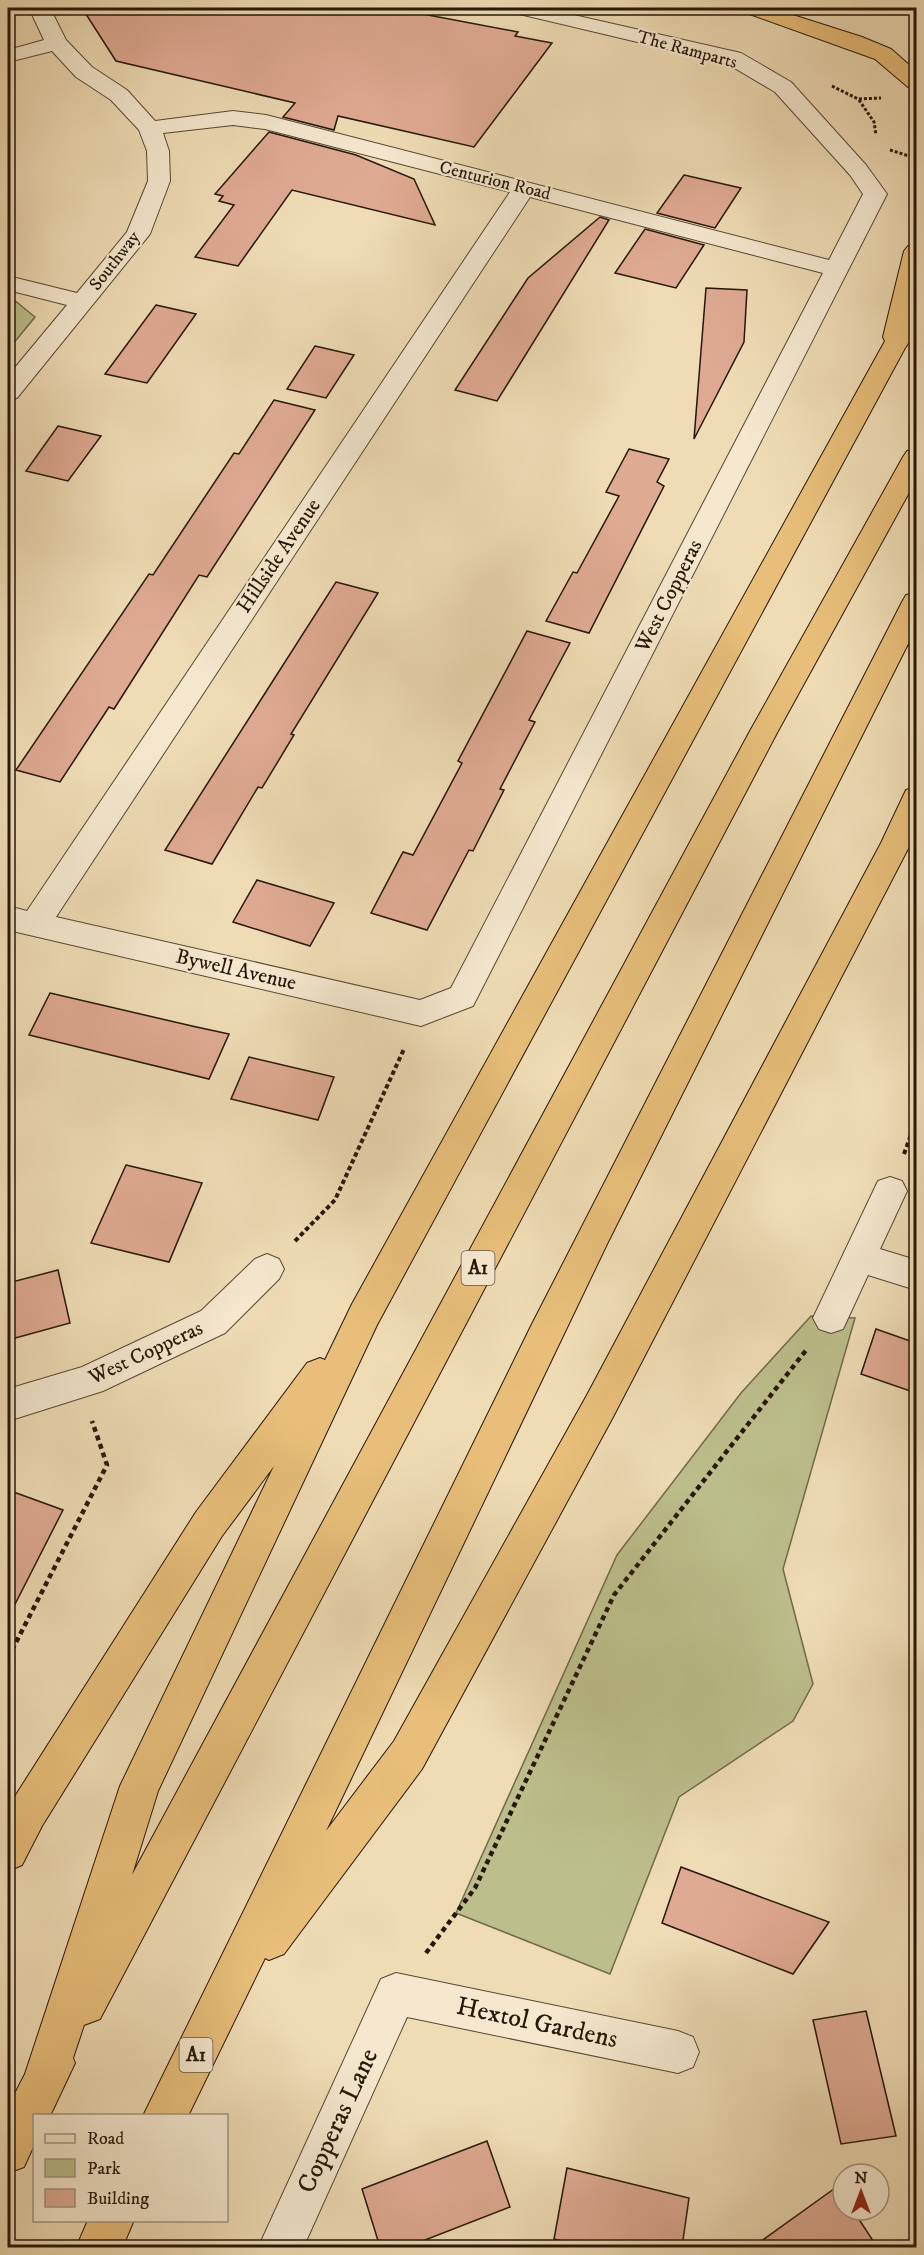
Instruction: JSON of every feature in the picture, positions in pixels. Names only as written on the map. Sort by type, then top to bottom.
[{"type":"highway","points":[[751,8],[854,42],[882,54],[916,82]]},
{"type":"highway","points":[[794,8],[847,22],[908,49]]},
{"type":"highway","points":[[893,347],[916,251]]},
{"type":"highway","points":[[44,2082],[140,1786],[364,1315],[893,347],[916,315]]},
{"type":"highway","name":"A1","points":[[8,2151],[764,731],[916,457]]},
{"type":"highway","name":"A1","points":[[166,2114],[226,1995],[490,1445],[831,766],[916,602]]},
{"type":"highway","points":[[226,1995],[408,1755],[600,1406],[896,843],[916,798]]},
{"type":"highway","points":[[8,1851],[28,1812],[209,1524],[364,1315]]},
{"type":"highway","points":[[98,2247],[111,2222]]},
{"type":"street","name":"Southway","points":[[8,392],[138,234],[159,181],[158,151],[150,128],[119,95],[84,72],[56,43],[40,8]]},
{"type":"street","name":"The Ramparts","points":[[518,8],[733,58],[783,87],[858,170],[875,194]]},
{"type":"street","points":[[8,56],[56,43]]},
{"type":"street","name":"Centurion Road","points":[[150,128],[233,118],[266,122],[837,268]]},
{"type":"street","name":"Hillside Avenue","points":[[21,921],[524,188]]},
{"type":"street","name":"West Copperas","points":[[421,1013],[462,997],[875,194]]},
{"type":"street","points":[[8,283],[83,302]]},
{"type":"street","name":"Bywell Avenue","points":[[21,921],[421,1013]]},
{"type":"street","points":[[831,1318],[890,1191]]},
{"type":"street","points":[[859,1257],[916,1275]]},
{"type":"street","name":"West Copperas","points":[[8,1405],[79,1383],[213,1322],[267,1269]]},
{"type":"street","name":"Hextol Gardens","points":[[396,1994],[678,2052]]},
{"type":"street","name":"Copperas Lane","points":[[280,2247],[396,1994]]},
{"type":"path","points":[[890,150],[912,157],[916,144]]},
{"type":"path","points":[[267,1269],[335,1200],[421,1013]]},
{"type":"path","points":[[396,1994],[475,1888],[614,1595],[831,1318]]},
{"type":"path","points":[[8,1658],[107,1465],[79,1383]]},
{"type":"green space","points":[[8,295],[35,317],[8,350]]},
{"type":"green space","points":[[811,1316],[855,1318],[783,1569],[813,1684],[793,1721],[679,1797],[610,1974],[456,1913],[617,1555],[741,1393]]},
{"type":"building","points":[[82,8],[391,8],[518,32],[515,36],[552,43],[474,147],[338,116],[334,130],[283,117],[295,103],[116,61]]},
{"type":"building","points":[[269,132],[356,155],[414,179],[435,225],[292,190],[238,266],[195,257],[234,205],[219,201],[223,196],[215,194]]},
{"type":"building","points":[[684,175],[741,188],[715,228],[657,213]]},
{"type":"building","points":[[600,217],[609,220],[497,401],[455,390],[528,278]]},
{"type":"building","points":[[645,229],[704,245],[676,288],[615,273]]},
{"type":"building","points":[[706,288],[747,290],[744,342],[694,439]]},
{"type":"building","points":[[156,305],[196,314],[147,383],[105,374]]},
{"type":"building","points":[[315,346],[354,355],[326,398],[287,389]]},
{"type":"building","points":[[274,400],[315,410],[207,577],[199,575],[114,709],[109,707],[60,782],[16,770],[149,574],[153,575],[234,453],[239,454]]},
{"type":"building","points":[[58,426],[101,436],[68,481],[26,471]]},
{"type":"building","points":[[629,449],[669,459],[657,482],[664,486],[589,633],[546,621],[573,572],[577,573],[619,496],[606,492]]},
{"type":"building","points":[[336,582],[378,593],[291,734],[294,735],[262,788],[258,787],[212,864],[165,850]]},
{"type":"building","points":[[527,631],[570,643],[529,720],[535,722],[500,789],[504,790],[473,851],[469,850],[427,930],[371,913],[403,852],[413,855],[462,763],[458,761]]},
{"type":"building","points":[[257,880],[334,903],[310,946],[233,922]]},
{"type":"building","points":[[50,993],[229,1034],[209,1079],[29,1035]]},
{"type":"building","points":[[249,1057],[334,1077],[318,1120],[231,1099]]},
{"type":"building","points":[[126,1165],[202,1183],[169,1262],[91,1243]]},
{"type":"building","points":[[58,1270],[70,1323],[8,1340],[8,1283]]},
{"type":"building","points":[[876,1329],[916,1343],[916,1393],[861,1374]]},
{"type":"building","points":[[8,1490],[63,1510],[8,1618]]},
{"type":"building","points":[[681,1867],[829,1922],[793,1974],[662,1923]]},
{"type":"building","points":[[866,2011],[896,2136],[841,2144],[813,2020]]},
{"type":"building","points":[[487,2141],[510,2207],[407,2247],[380,2247],[362,2189]]},
{"type":"building","points":[[567,2168],[689,2198],[682,2247],[587,2247],[554,2239]]},
{"type":"building","points":[[831,2191],[831,2222],[861,2222],[877,2247],[753,2247]]}]
